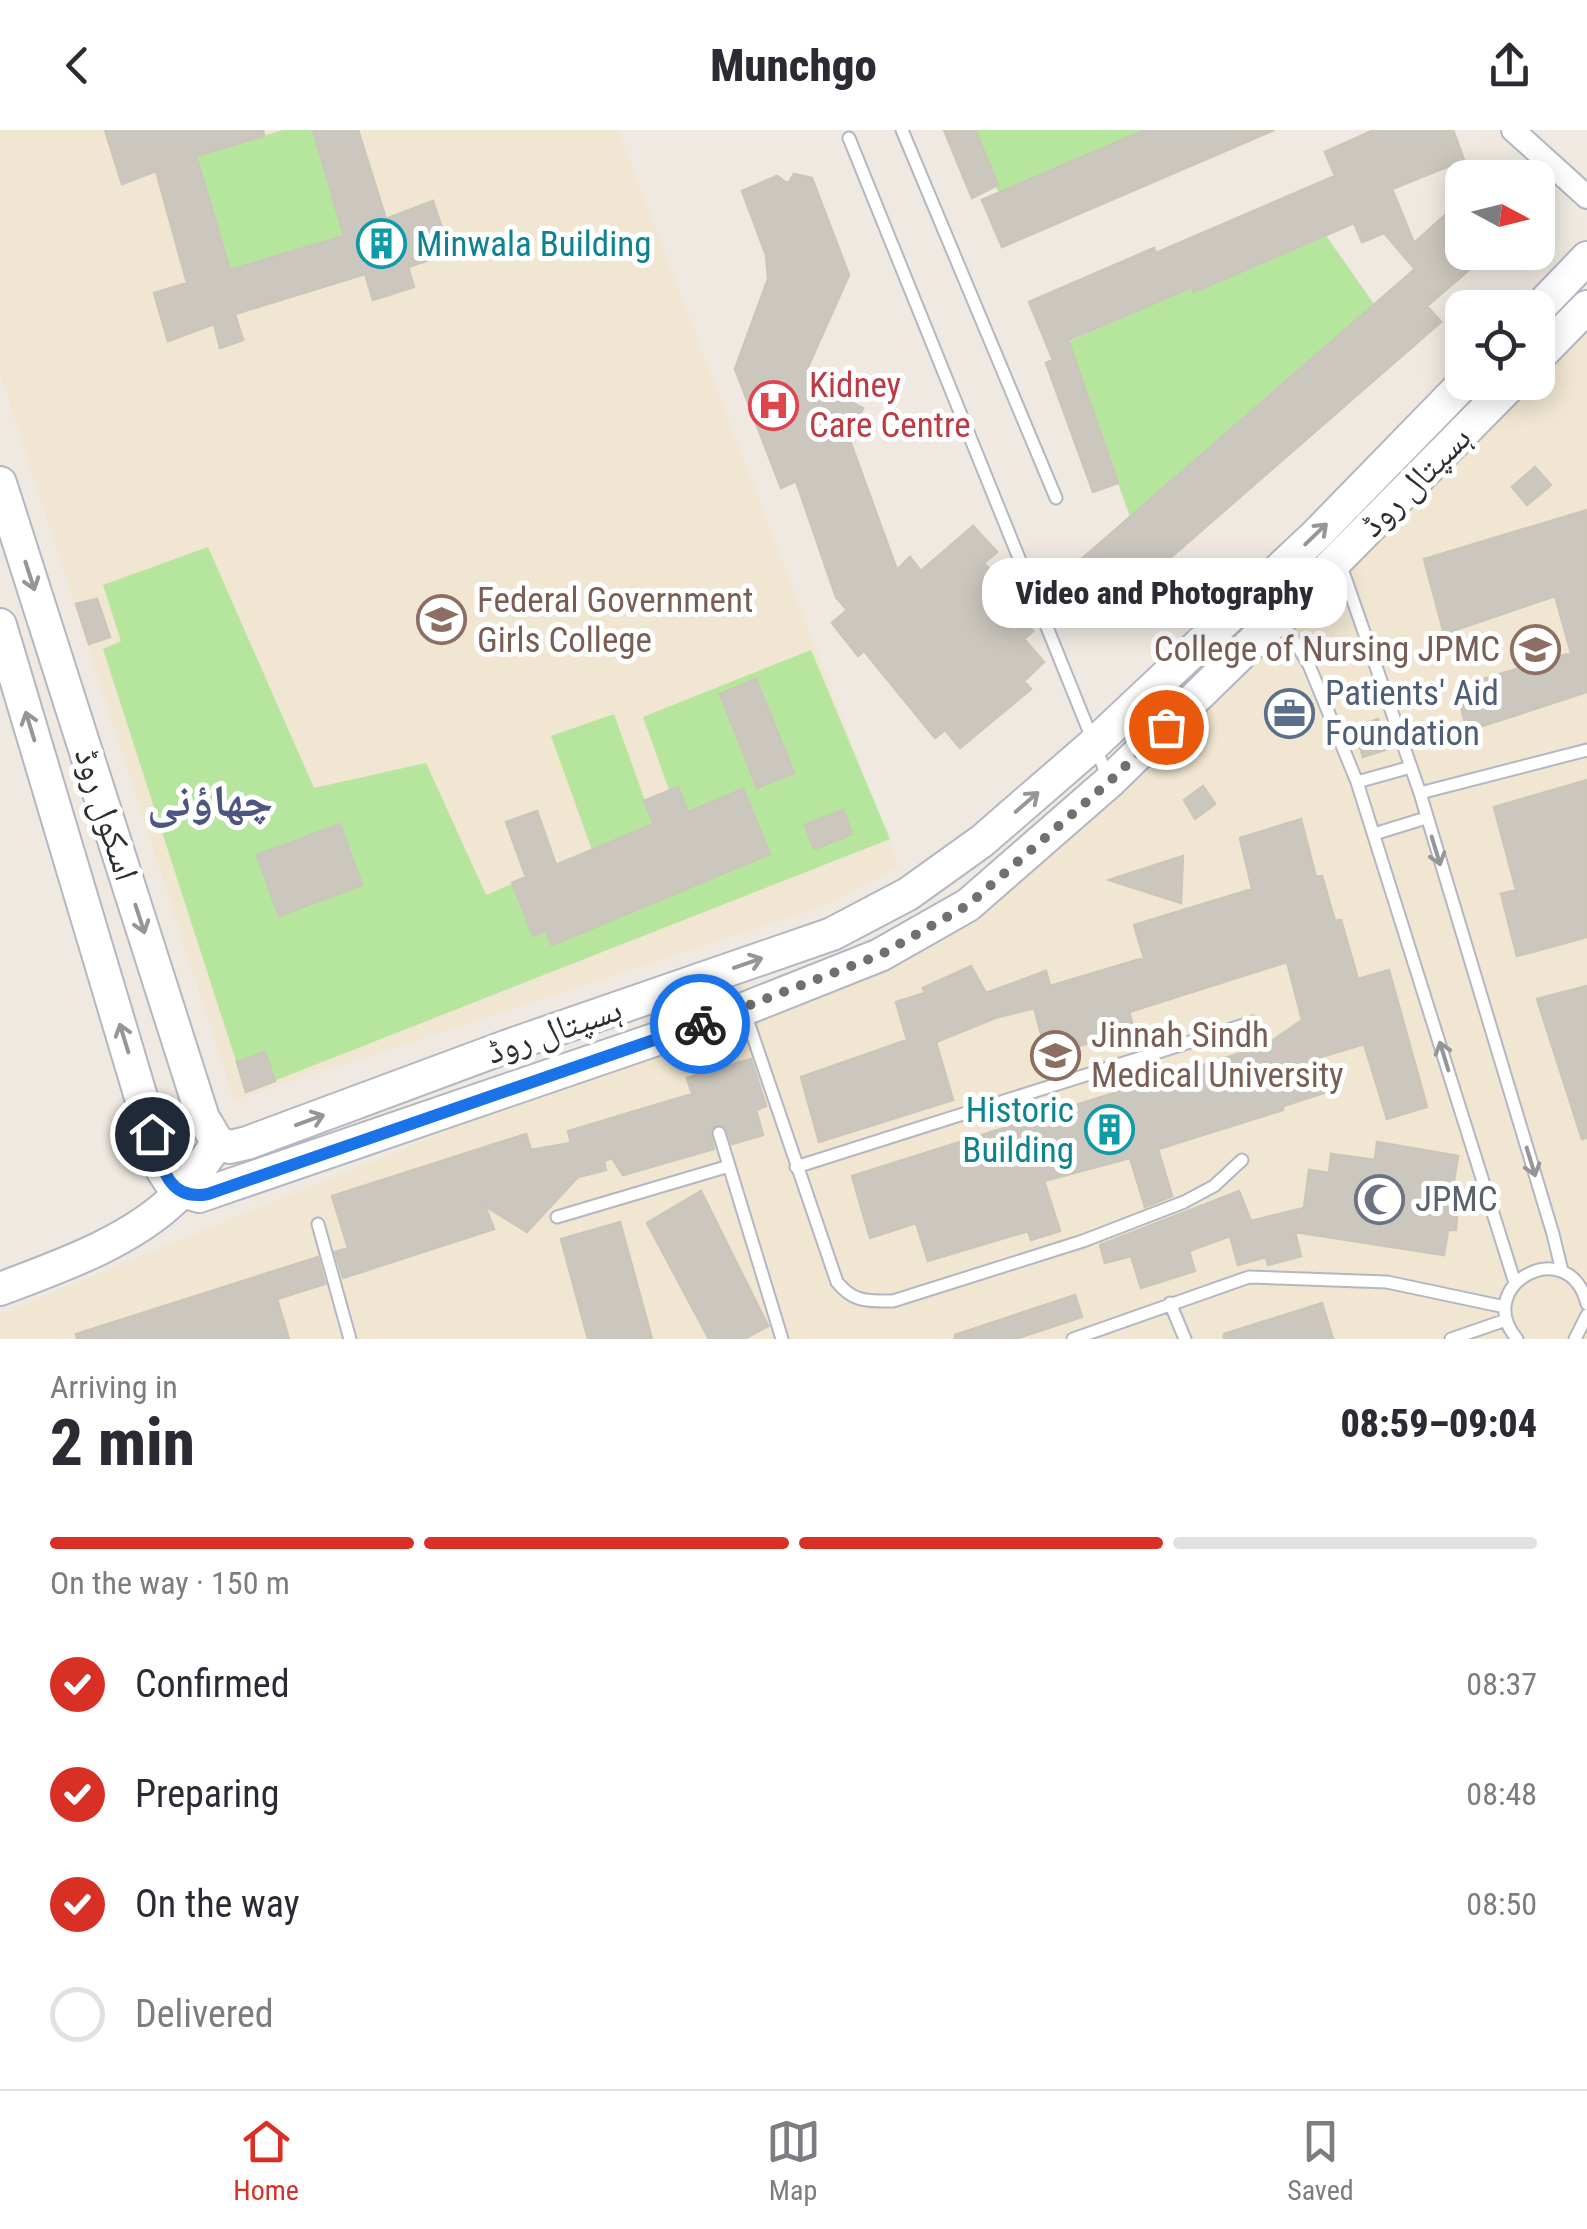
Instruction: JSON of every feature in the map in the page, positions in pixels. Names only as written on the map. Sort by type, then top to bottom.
[{"type":"main road","points":[[1555,291],[1587,258]]},
{"type":"main road","points":[[1555,340],[1587,307]]},
{"type":"main road","name":"ہسپتال روڈ","points":[[218,1143],[230,1147],[247,1143],[508,1046],[832,934],[908,894],[968,852],[1095,743],[1316,535],[1447,400]]},
{"type":"main road","name":"ہسپتال روڈ","points":[[181,1192],[199,1196],[242,1183],[744,1010],[880,955],[968,905],[1109,782],[1494,400]]},
{"type":"main road","name":"اسکول روڈ","points":[[0,483],[204,1118],[218,1143]]},
{"type":"main road","name":"اسکول روڈ","points":[[0,625],[164,1171],[168,1181],[181,1192]]},
{"type":"main road","points":[[0,1290],[134,1229],[181,1192],[218,1143]]},
{"type":"street","points":[[1513,130],[1587,197]]},
{"type":"lane","points":[[902,130],[1056,498]]},
{"type":"lane","points":[[850,138],[1109,782]]},
{"type":"lane","points":[[1338,559],[1420,793],[1562,1271]]},
{"type":"lane","points":[[1280,616],[1310,665],[1357,782],[1515,1283],[1506,1314],[1518,1339]]},
{"type":"lane","points":[[1420,793],[1587,750]]},
{"type":"lane","points":[[1357,782],[1410,767]]},
{"type":"lane","points":[[1374,834],[1426,818]]},
{"type":"lane","points":[[744,1010],[837,1282],[848,1296],[868,1302],[893,1301],[1082,1242],[1184,1202],[1214,1186],[1242,1160]]},
{"type":"lane","points":[[796,1166],[1253,1022]]},
{"type":"lane","points":[[719,1133],[782,1339]]},
{"type":"lane","points":[[557,1218],[729,1166]]},
{"type":"lane","points":[[318,1224],[350,1339]]},
{"type":"lane","points":[[1515,1283],[1536,1270],[1562,1271],[1584,1286],[1587,1304]]},
{"type":"lane","points":[[1073,1339],[1249,1277],[1387,1282],[1506,1314]]},
{"type":"lane","points":[[1170,1304],[1185,1339]]},
{"type":"lane","points":[[1451,1339],[1506,1314]]},
{"type":"lane","points":[[1575,1339],[1587,1316]]},
{"type":"shaded area","name":"Federal Government Girls College","points":[[0,130],[618,130],[899,867],[822,907],[234,1100],[0,373]]},
{"type":"shaded area","points":[[1587,302],[1587,1339],[0,1339],[0,1314],[744,1009],[968,905],[1491,400],[1555,400],[1555,335]]},
{"type":"green space","points":[[283,130],[313,130],[344,236],[230,270],[196,156]]},
{"type":"green space","points":[[970,130],[1153,130],[1001,198]]},
{"type":"green space","points":[[1320,227],[1374,304],[1130,517],[1068,342]]},
{"type":"green space","points":[[208,547],[314,788],[426,763],[486,895],[592,850],[551,736],[614,714],[645,801],[669,790],[643,717],[811,650],[890,839],[246,1092],[103,649],[121,641],[103,585]]},
{"type":"building","name":"Minwala Building","points":[[105,130],[263,130],[264,136],[196,156],[230,270],[344,236],[313,130],[358,130],[386,219],[433,201],[450,253],[408,267],[414,287],[373,300],[365,274],[235,314],[243,340],[220,348],[214,324],[168,341],[154,293],[187,283],[156,171],[122,184]]},
{"type":"building","points":[[944,130],[975,130],[998,185],[972,198]]},
{"type":"building","points":[[1145,130],[1274,130],[1002,247],[982,200]]},
{"type":"building","points":[[1374,130],[1453,130],[1464,160],[1445,160],[1445,168],[1392,189],[1414,243],[1445,215],[1445,270],[1469,270],[1427,306],[1441,322],[1100,619],[1062,576],[1415,269],[1384,233],[1362,242],[1354,223],[1194,292],[1192,287],[1068,340],[1118,483],[1093,492],[1046,363],[1053,360],[1029,302],[1154,248],[1156,253],[1335,176],[1325,152]]},
{"type":"building","points":[[794,174],[812,178],[849,275],[807,369],[822,373],[829,391],[863,408],[850,441],[897,570],[910,557],[921,571],[973,526],[997,552],[984,563],[1008,591],[1004,595],[1033,631],[1024,639],[1044,662],[1024,681],[1031,689],[960,748],[945,730],[935,738],[864,651],[858,656],[832,623],[847,610],[836,597],[796,481],[781,488],[735,369],[768,279],[766,255],[742,191],[777,176],[788,184]]},
{"type":"building","points":[[1535,467],[1551,485],[1527,505],[1512,487]]},
{"type":"building","points":[[1587,510],[1587,692],[1467,731],[1456,687],[1571,653],[1555,596],[1444,634],[1424,559]]},
{"type":"building","points":[[97,599],[110,637],[89,644],[76,604]]},
{"type":"building","points":[[756,679],[794,773],[757,788],[720,694]]},
{"type":"building","points":[[1378,719],[1388,749],[1363,757],[1354,727]]},
{"type":"building","points":[[1587,780],[1587,937],[1517,956],[1501,894],[1516,890],[1494,807]]},
{"type":"building","points":[[1203,786],[1215,804],[1195,819],[1184,800]]},
{"type":"building","points":[[678,787],[688,812],[743,789],[770,854],[552,945],[546,930],[533,936],[512,883],[526,877],[506,822],[537,811],[556,865],[654,824],[644,801]]},
{"type":"building","points":[[843,810],[852,834],[814,849],[805,825]]},
{"type":"building","points":[[1301,819],[1316,877],[1322,876],[1335,921],[1341,920],[1358,979],[1389,970],[1427,1107],[1387,1119],[1364,1044],[1314,1059],[1324,1093],[1283,1106],[1283,1110],[1158,1149],[1172,1196],[1145,1207],[1130,1158],[1044,1181],[1060,1231],[1031,1240],[1028,1231],[928,1261],[916,1223],[870,1238],[852,1176],[1266,1045],[1302,1020],[1287,962],[1129,1012],[1134,1029],[1047,1056],[1034,1008],[995,1018],[936,1042],[953,1100],[819,1142],[801,1077],[907,1040],[896,1002],[925,993],[923,988],[971,966],[986,993],[1046,971],[1050,986],[1144,958],[1134,925],[1252,889],[1240,838]]},
{"type":"building","points":[[340,824],[362,885],[279,916],[257,855]]},
{"type":"building","points":[[1183,856],[1181,903],[1109,880]]},
{"type":"building","points":[[1587,986],[1587,1138],[1582,1139],[1537,999]]},
{"type":"building","points":[[265,1052],[275,1081],[246,1092],[237,1062]]},
{"type":"building","points":[[751,1059],[766,1106],[756,1110],[763,1135],[732,1144],[726,1127],[717,1124],[710,1132],[714,1149],[623,1175],[612,1158],[604,1161],[606,1170],[578,1177],[527,1232],[485,1206],[494,1229],[343,1278],[335,1252],[348,1248],[332,1196],[526,1134],[531,1150],[571,1143],[568,1131],[692,1094],[687,1078]]},
{"type":"building","points":[[1377,1142],[1458,1156],[1451,1198],[1458,1200],[1456,1230],[1448,1230],[1444,1255],[1295,1232],[1301,1256],[1268,1265],[1266,1257],[1238,1265],[1230,1236],[1189,1251],[1195,1271],[1141,1288],[1131,1256],[1105,1263],[1100,1245],[1239,1191],[1251,1221],[1304,1208],[1309,1170],[1329,1173],[1331,1154],[1375,1160]]},
{"type":"building","points":[[701,1191],[768,1326],[744,1339],[709,1339],[647,1223]]},
{"type":"building","points":[[620,1222],[652,1339],[588,1339],[561,1239]]},
{"type":"building","points":[[318,1257],[325,1284],[277,1299],[289,1339],[77,1339],[76,1334]]},
{"type":"building","points":[[1075,1295],[1082,1317],[1015,1339],[955,1339],[955,1335]]},
{"type":"building","points":[[1322,1303],[1333,1339],[1224,1339],[1224,1334]]},
{"type":"way so far","points":[[700,1024],[880,955],[968,905],[1166,727]]},
{"type":"place","name":"Minwala Building","points":[[381,244]]},
{"type":"place","name":"Kidney Care Centre","points":[[774,405]]},
{"type":"place","name":"Federal Government Girls College","points":[[442,620]]},
{"type":"place","name":"College of Nursing JPMC","points":[[1535,649]]},
{"type":"place","name":"Patients' Aid Foundation","points":[[1290,713]]},
{"type":"place","name":"Video and Photography","points":[[1166,727]]},
{"type":"place","name":"Jinnah Sindh Medical University","points":[[1056,1055]]},
{"type":"place","name":"Historic Building","points":[[1109,1130]]},
{"type":"place","name":"JPMC","points":[[1380,1199]]},
{"type":"district","name":"چھاؤنی","points":[[210,800]]},
{"type":"route","points":[[152,1134],[168,1181],[175,1189],[199,1196],[700,1024]]}]
